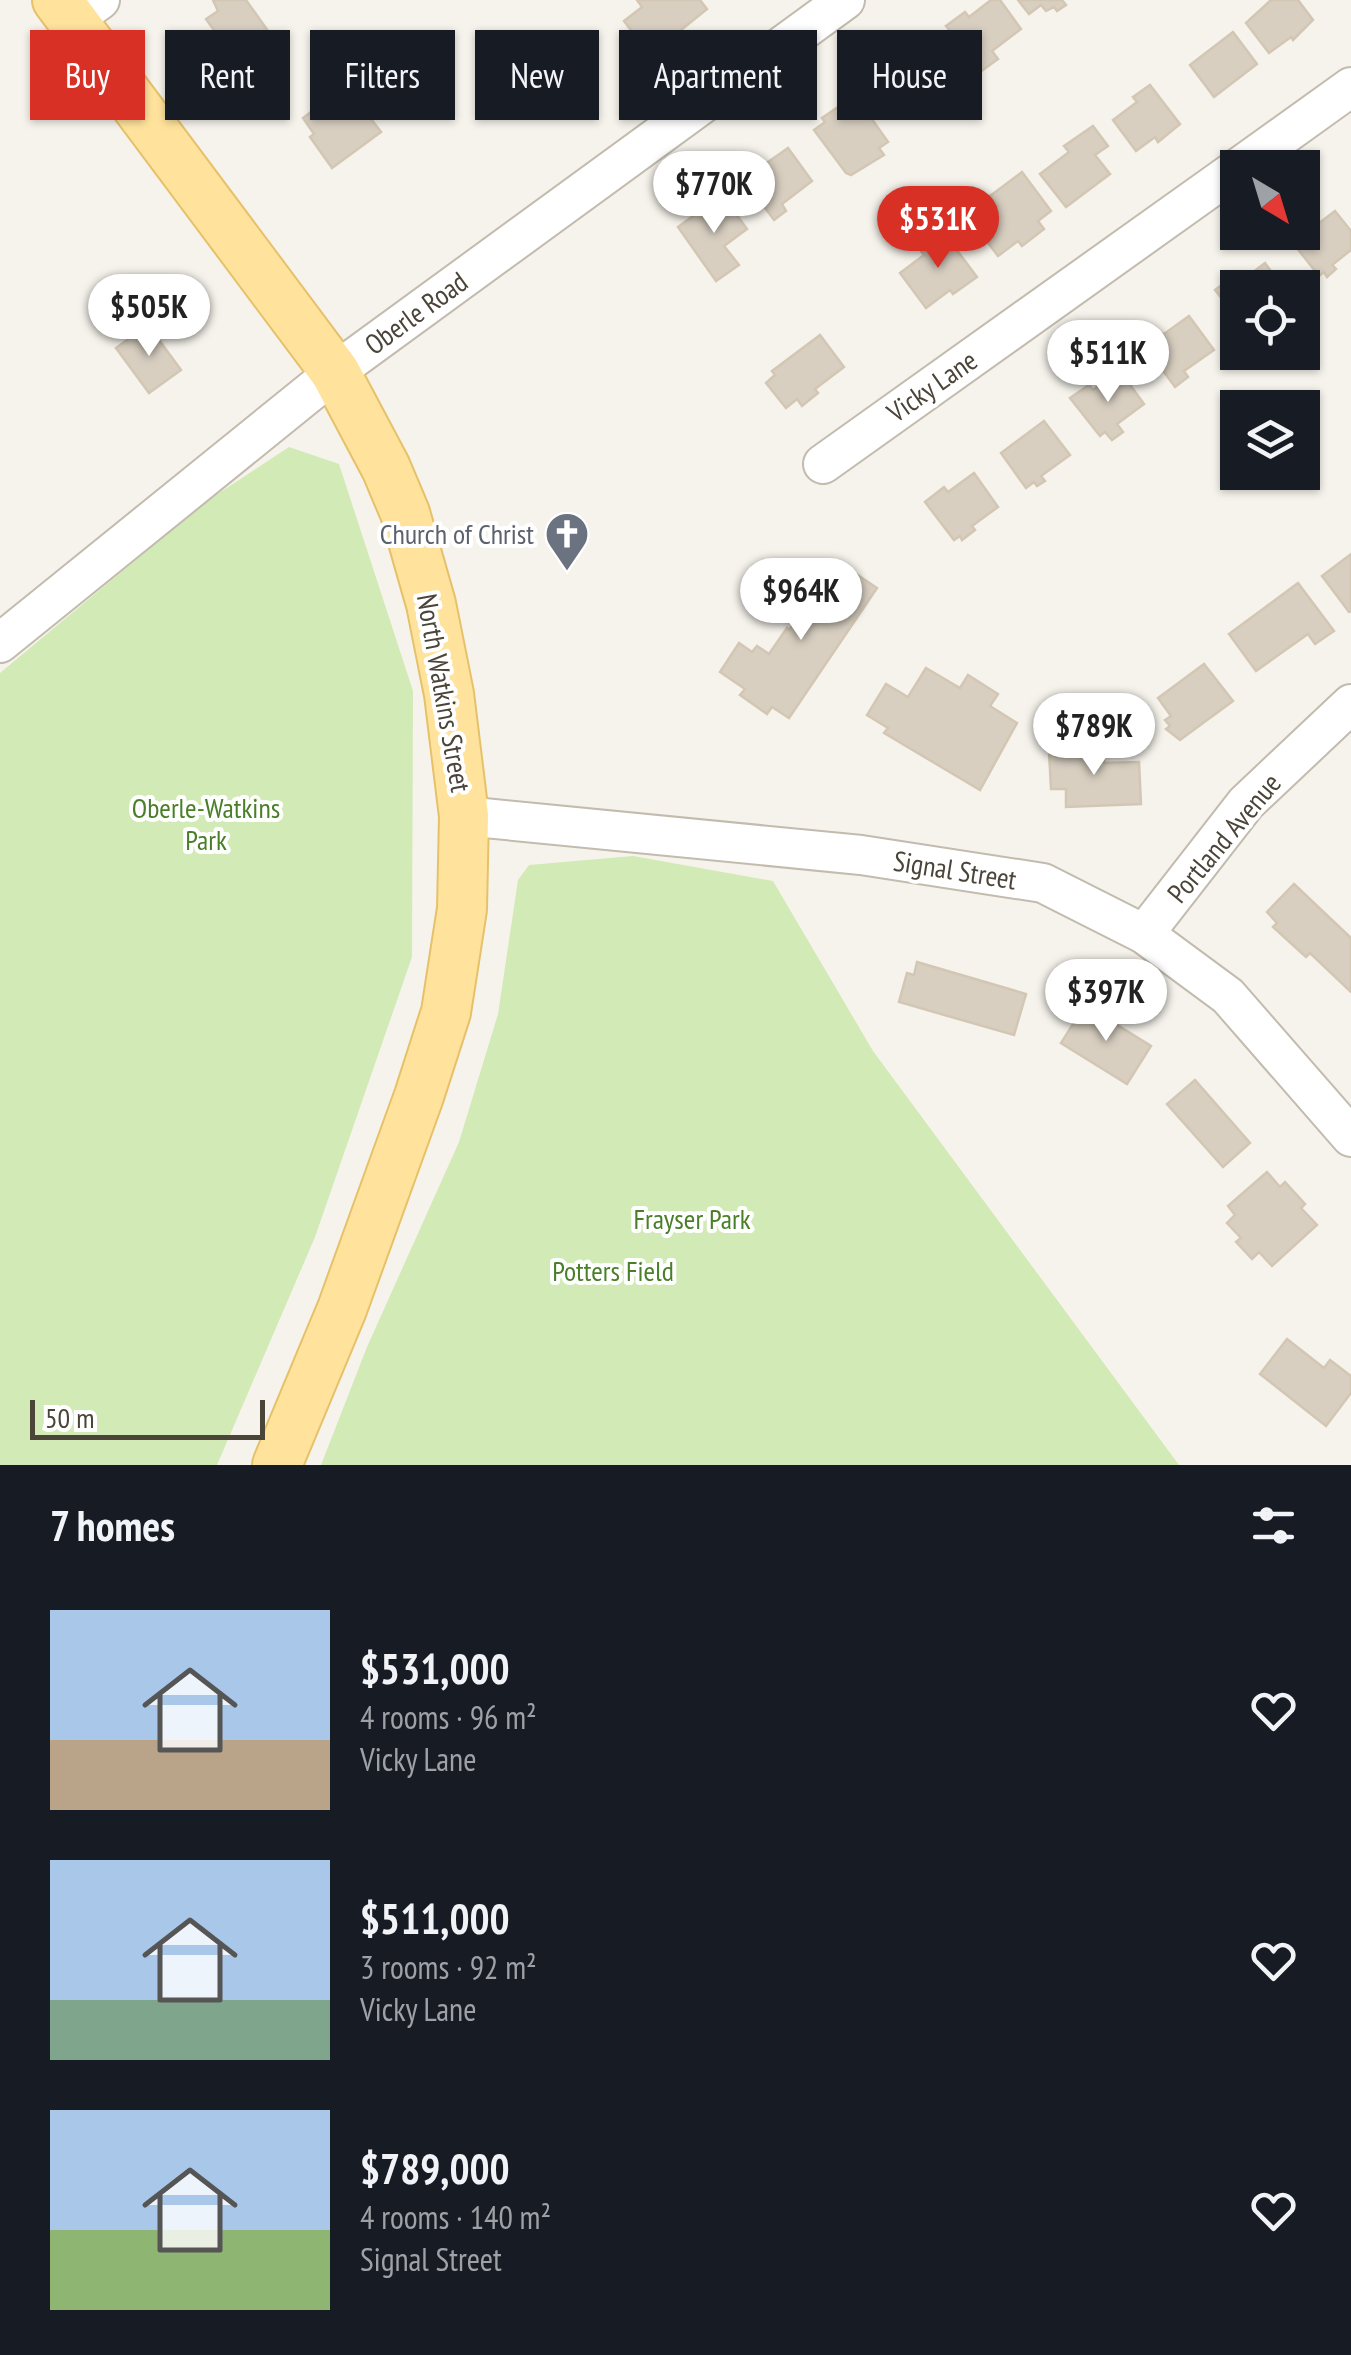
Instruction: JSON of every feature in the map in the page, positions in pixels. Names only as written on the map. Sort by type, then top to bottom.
[{"type":"main road","name":"North Watkins Street","points":[[76,7],[336,372],[405,513],[431,604],[449,694],[464,816],[462,910],[446,1012],[342,1308],[277,1465]]},
{"type":"street","name":"Oberle Road","points":[[0,643],[336,372],[845,0]]},
{"type":"street","name":"Vicky Lane","points":[[1263,150],[1351,87]]},
{"type":"street","name":"Vicky Lane","points":[[823,464],[1220,181]]},
{"type":"street","name":"Portland Avenue","points":[[1144,934],[1246,803],[1351,704]]},
{"type":"street","name":"Signal Street","points":[[464,816],[861,855],[1043,883],[1144,934],[1228,996],[1351,1137]]},
{"type":"green space","name":"Oberle-Watkins Park","points":[[289,447],[339,464],[413,691],[412,957],[315,1237],[217,1465],[0,1465],[0,673],[204,503]]},
{"type":"green space","name":"Frayser Park","points":[[633,856],[773,881],[873,1051],[1179,1465],[321,1465],[367,1347],[459,1142],[498,1014],[518,880],[529,865]]},
{"type":"building","points":[[213,0],[246,0],[267,30],[214,30],[206,19],[218,11]]},
{"type":"building","points":[[637,0],[700,0],[707,9],[681,30],[631,30],[624,21],[642,7]]},
{"type":"building","points":[[991,0],[1000,0],[1021,29],[992,51],[998,59],[982,71],[982,30],[949,30],[946,26],[965,12],[969,17]]},
{"type":"building","points":[[1018,0],[1062,0],[1066,5],[1057,11],[1054,7],[1046,11],[1041,5],[1029,14]]},
{"type":"building","points":[[1271,0],[1298,0],[1313,20],[1293,40],[1291,37],[1269,53],[1246,23]]},
{"type":"building","points":[[1233,32],[1257,64],[1214,97],[1190,65]]},
{"type":"building","points":[[1150,85],[1180,124],[1158,142],[1155,137],[1136,151],[1113,120],[1137,102],[1133,97]]},
{"type":"building","points":[[837,108],[837,120],[872,120],[888,142],[879,148],[884,155],[851,175],[846,173],[814,130],[825,122],[822,118]]},
{"type":"building","points":[[310,113],[310,120],[372,120],[381,132],[332,168],[310,137],[314,134],[303,118]]},
{"type":"building","points":[[1093,126],[1108,146],[1095,155],[1110,174],[1066,207],[1040,174],[1069,152],[1064,146]]},
{"type":"building","points":[[788,148],[812,181],[782,204],[786,211],[774,220],[744,179]]},
{"type":"building","points":[[1022,172],[1051,211],[1038,221],[1044,229],[1022,246],[1018,241],[998,256],[974,224],[998,206],[990,196]]},
{"type":"building","points":[[722,195],[747,229],[724,246],[739,265],[716,281],[678,227]]},
{"type":"building","points":[[1335,211],[1351,231],[1351,250],[1332,265],[1336,269],[1327,277],[1314,270],[1299,250],[1320,250],[1320,222]]},
{"type":"building","points":[[935,235],[940,242],[947,237],[977,277],[926,308],[900,273],[924,255],[918,247]]},
{"type":"building","points":[[1189,316],[1214,350],[1184,371],[1188,377],[1175,387],[1145,346]]},
{"type":"building","points":[[148,325],[181,370],[149,393],[116,348]]},
{"type":"building","points":[[820,335],[844,367],[815,389],[818,393],[802,406],[797,399],[786,408],[766,383],[775,375],[772,371]]},
{"type":"building","points":[[1120,371],[1144,404],[1117,424],[1123,432],[1112,440],[1105,432],[1100,436],[1070,398],[1089,385],[1093,390]]},
{"type":"building","points":[[1044,421],[1070,455],[1041,476],[1045,481],[1026,488],[1001,453]]},
{"type":"building","points":[[974,473],[998,507],[972,526],[975,530],[962,540],[960,536],[954,540],[925,502],[944,487],[948,492]]},
{"type":"building","points":[[1351,554],[1351,611],[1349,612],[1322,576]]},
{"type":"building","points":[[837,561],[877,588],[789,718],[772,707],[767,714],[740,695],[745,689],[720,672],[739,643],[752,652],[757,646],[769,654],[794,624],[786,619],[811,583],[818,588]]},
{"type":"building","points":[[1298,583],[1334,631],[1315,644],[1308,634],[1256,671],[1229,634]]},
{"type":"building","points":[[1204,664],[1233,701],[1180,740],[1166,729],[1170,726],[1165,720],[1171,716],[1158,698]]},
{"type":"building","points":[[926,668],[960,688],[968,675],[998,694],[990,706],[1017,723],[980,790],[884,733],[888,728],[867,715],[886,684],[908,697]]},
{"type":"building","points":[[1103,747],[1104,763],[1139,762],[1141,804],[1066,807],[1066,789],[1051,789],[1049,751]]},
{"type":"building","points":[[1294,884],[1351,938],[1351,992],[1310,953],[1306,957],[1273,927],[1277,923],[1267,912]]},
{"type":"building","points":[[917,962],[1026,994],[1014,1035],[899,1002],[907,973],[914,975]]},
{"type":"building","points":[[1085,1005],[1151,1046],[1127,1084],[1061,1043]]},
{"type":"building","points":[[1195,1080],[1250,1143],[1223,1167],[1167,1104]]},
{"type":"building","points":[[1267,1172],[1280,1187],[1285,1182],[1317,1225],[1272,1266],[1259,1252],[1252,1259],[1236,1242],[1241,1238],[1227,1223],[1235,1215],[1228,1206]]},
{"type":"building","points":[[1287,1339],[1324,1368],[1330,1360],[1351,1376],[1351,1393],[1326,1426],[1260,1374]]},
{"type":"place","name":"Church of Christ","points":[[567,572]]},
{"type":"park label","name":"Potters Field","points":[[613,1271]]}]
